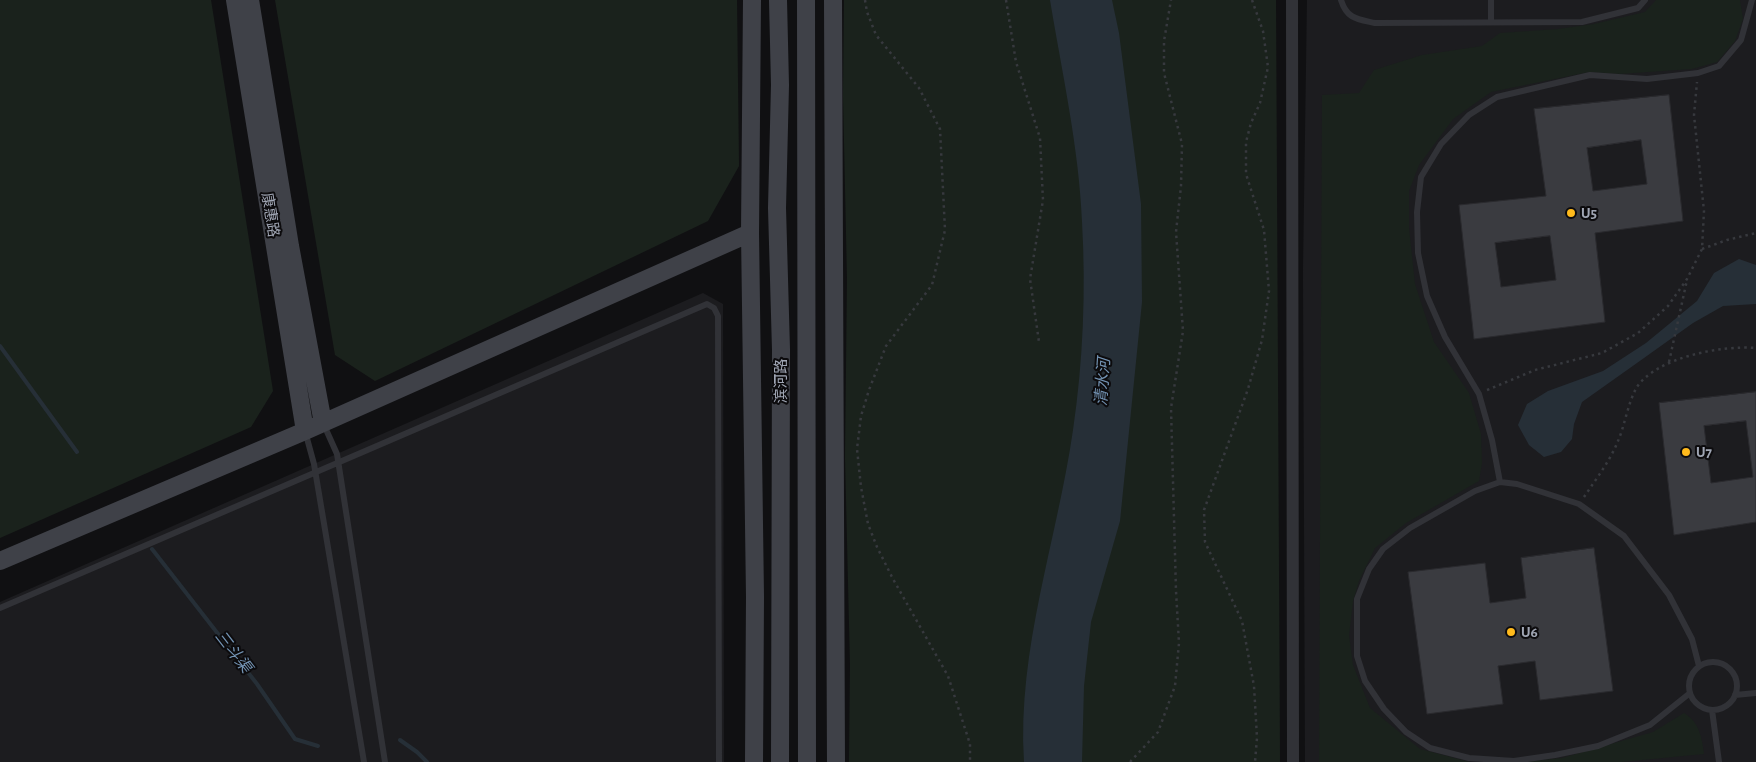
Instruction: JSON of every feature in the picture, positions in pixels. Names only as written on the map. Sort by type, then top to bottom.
[{"type":"main road","name":"康惠路","points":[[235,0],[305,431]]},
{"type":"main road","name":"康惠路","points":[[250,0],[290,246],[323,423]]},
{"type":"main road","points":[[752,0],[750,233],[755,597],[754,762]]},
{"type":"main road","name":"滨河路","points":[[778,0],[777,208],[781,350],[780,762]]},
{"type":"main road","name":"滨河路","points":[[806,0],[807,762]]},
{"type":"main road","points":[[833,0],[836,762]]},
{"type":"main road","points":[[0,561],[305,431],[750,233]]},
{"type":"street","points":[[1292,0],[1293,762]]},
{"type":"lane","points":[[1340,0],[1345,11],[1356,19],[1375,23],[1582,22],[1638,8],[1645,0]]},
{"type":"lane","points":[[1492,0],[1492,22]]},
{"type":"lane","points":[[1500,482],[1492,440],[1479,394],[1445,337],[1427,296],[1418,253],[1417,212],[1422,178],[1441,144],[1469,115],[1497,97],[1590,75],[1647,79],[1698,73],[1719,66],[1741,40],[1752,0]]},
{"type":"lane","points":[[0,608],[707,304],[714,308],[718,316],[719,762]]},
{"type":"lane","points":[[323,423],[337,454],[385,762]]},
{"type":"lane","points":[[305,431],[316,473],[364,762]]},
{"type":"lane","points":[[1690,693],[1650,725],[1598,746],[1514,761],[1469,758],[1430,748],[1406,732],[1384,709],[1365,681],[1357,656],[1358,600],[1369,569],[1383,549],[1410,528],[1475,491],[1500,482],[1517,484],[1579,504],[1624,536],[1669,594],[1692,639],[1699,666]]},
{"type":"lane","points":[[1714,662],[1728,668],[1734,676],[1737,685],[1735,695],[1730,703],[1722,708],[1712,710],[1702,708],[1695,702],[1690,693],[1689,683],[1692,674],[1699,666],[1714,662]]},
{"type":"lane","points":[[1735,695],[1756,693]]},
{"type":"lane","points":[[1712,710],[1719,762]]},
{"type":"path","points":[[865,0],[866,12],[876,35],[919,88],[940,129],[944,230],[932,285],[886,346],[869,390],[861,416],[857,449],[861,487],[868,524],[877,547],[948,676],[970,744],[970,762]]},
{"type":"path","points":[[1006,0],[1016,62],[1040,138],[1043,200],[1030,279],[1039,342]]},
{"type":"path","points":[[1130,762],[1158,732],[1175,686],[1179,643],[1171,408],[1183,330],[1176,232],[1181,186],[1182,144],[1164,73],[1164,41],[1171,0]]},
{"type":"path","points":[[1252,0],[1263,32],[1268,67],[1260,103],[1251,123],[1246,142],[1246,174],[1264,230],[1269,291],[1262,340],[1248,389],[1204,510],[1205,542],[1242,621],[1254,686],[1257,738],[1255,762]]},
{"type":"path","points":[[1479,394],[1535,370],[1609,349],[1638,333],[1668,306],[1687,279],[1702,249],[1704,211],[1694,115],[1698,73]]},
{"type":"path","points":[[1702,249],[1727,240],[1756,233]]},
{"type":"path","points":[[1669,362],[1687,279]]},
{"type":"path","points":[[1579,504],[1618,443],[1636,389],[1645,377],[1669,362],[1738,346],[1756,348]]},
{"type":"shaded area","points":[[0,0],[211,0],[273,391],[251,427],[0,538]]},
{"type":"shaded area","points":[[275,0],[737,0],[739,166],[708,221],[375,381],[335,355]]},
{"type":"shaded area","points":[[844,0],[1276,0],[1280,762],[849,762],[850,665],[845,457],[847,279],[843,95]]},
{"type":"shaded area","points":[[1307,0],[1756,0],[1756,762],[1305,762],[1303,271]]},
{"type":"shaded area","points":[[1656,0],[1740,0],[1743,19],[1735,41],[1717,62],[1692,69],[1619,74],[1589,72],[1491,92],[1453,119],[1419,165],[1409,191],[1409,228],[1415,284],[1434,342],[1469,393],[1481,434],[1482,463],[1479,481],[1406,523],[1375,548],[1359,581],[1353,601],[1349,635],[1353,665],[1370,708],[1420,749],[1470,762],[1319,762],[1322,95],[1359,93],[1374,70],[1422,55],[1482,46],[1500,33],[1558,29],[1594,24],[1645,12]]},
{"type":"shaded area","points":[[703,293],[723,304],[724,762],[0,762],[0,602]]},
{"type":"shaded area","points":[[1684,713],[1693,721],[1699,731],[1704,754],[1622,762],[1521,762],[1562,758],[1653,732]]},
{"type":"water","name":"清水河","points":[[1050,0],[1112,0],[1119,33],[1141,204],[1142,302],[1120,521],[1091,622],[1084,686],[1082,762],[1024,762],[1023,720],[1026,678],[1032,637],[1073,430],[1083,326],[1084,274],[1080,194],[1074,138]]},
{"type":"water","points":[[1739,259],[1756,265],[1756,304],[1723,306],[1693,323],[1582,402],[1574,424],[1572,439],[1561,452],[1544,457],[1529,445],[1518,425],[1527,404],[1548,391],[1603,371],[1646,343],[1697,301],[1714,273]]},
{"type":"building","name":"U5","points":[[1669,95],[1683,221],[1595,233],[1605,322],[1474,339],[1459,205],[1546,196],[1534,109]],"holes":[[[1641,140],[1647,184],[1593,191],[1587,148]],[[1550,236],[1556,280],[1501,287],[1495,243]]]},
{"type":"building","name":"U7","points":[[1756,392],[1756,522],[1674,535],[1659,403]],"holes":[[[1746,421],[1753,477],[1711,483],[1704,426]]]},
{"type":"building","name":"U6","points":[[1594,548],[1613,691],[1540,700],[1535,661],[1498,666],[1503,704],[1427,714],[1408,572],[1485,563],[1490,603],[1526,598],[1521,558]]},
{"type":"waterway","name":"三斗渠","points":[[0,346],[77,452]]},
{"type":"waterway","name":"三斗渠","points":[[152,549],[257,684],[295,739],[318,746]]},
{"type":"waterway","name":"三斗渠","points":[[400,740],[427,762]]},
{"type":"place","name":"U5","points":[[1571,213]]},
{"type":"place","name":"U7","points":[[1686,452]]},
{"type":"place","name":"U6","points":[[1511,632]]}]
